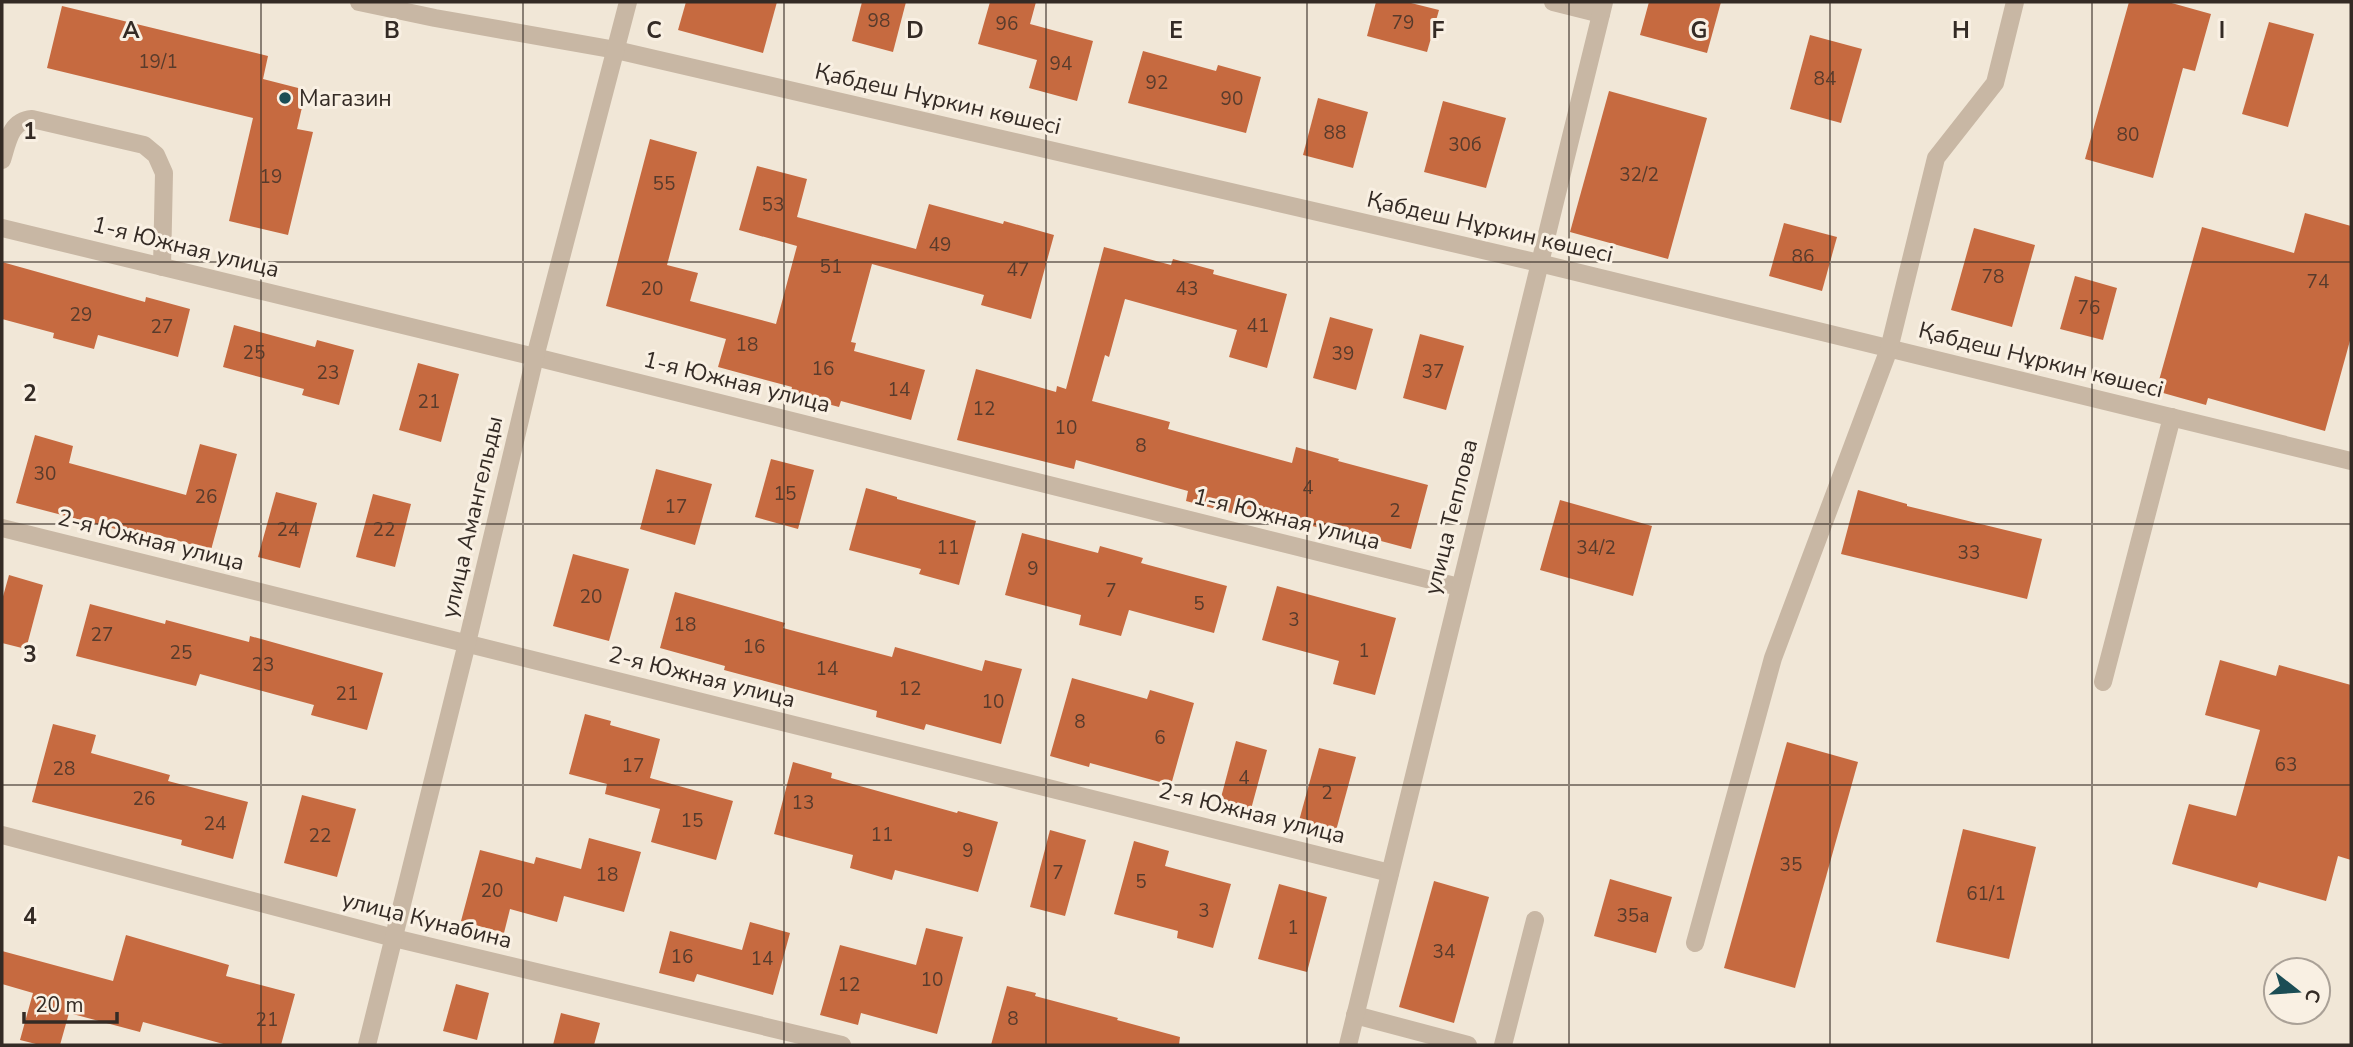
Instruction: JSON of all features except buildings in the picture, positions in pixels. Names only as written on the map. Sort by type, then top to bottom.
[{"type":"street","name":"улица Амангельды","points":[[367,1045],[535,357],[628,2]]},
{"type":"street","points":[[1553,2],[1603,8]]},
{"type":"street","points":[[1695,943],[1773,658],[1889,349],[1936,158],[1995,83],[2015,2]]},
{"type":"street","name":"Қабдеш Нұркин көшесі","points":[[368,3],[436,10],[1539,263],[2351,461]]},
{"type":"street","name":"улица Теплова","points":[[1348,1045],[1603,8]]},
{"type":"street","points":[[2,160],[11,129],[22,120],[32,119],[144,145],[156,155],[164,173],[162,267]]},
{"type":"street","name":"1-я Южная улица","points":[[2,228],[535,357],[1459,587]]},
{"type":"street","points":[[2103,682],[2172,417]]},
{"type":"street","name":"2-я Южная улица","points":[[2,528],[1390,873]]},
{"type":"street","name":"улица Кунабина","points":[[2,835],[394,938],[842,1045]]},
{"type":"street","points":[[1503,1045],[1535,920]]},
{"type":"street","points":[[1355,1015],[1468,1045]]},
{"type":"place","name":"Магазин","points":[[285,98]]}]
